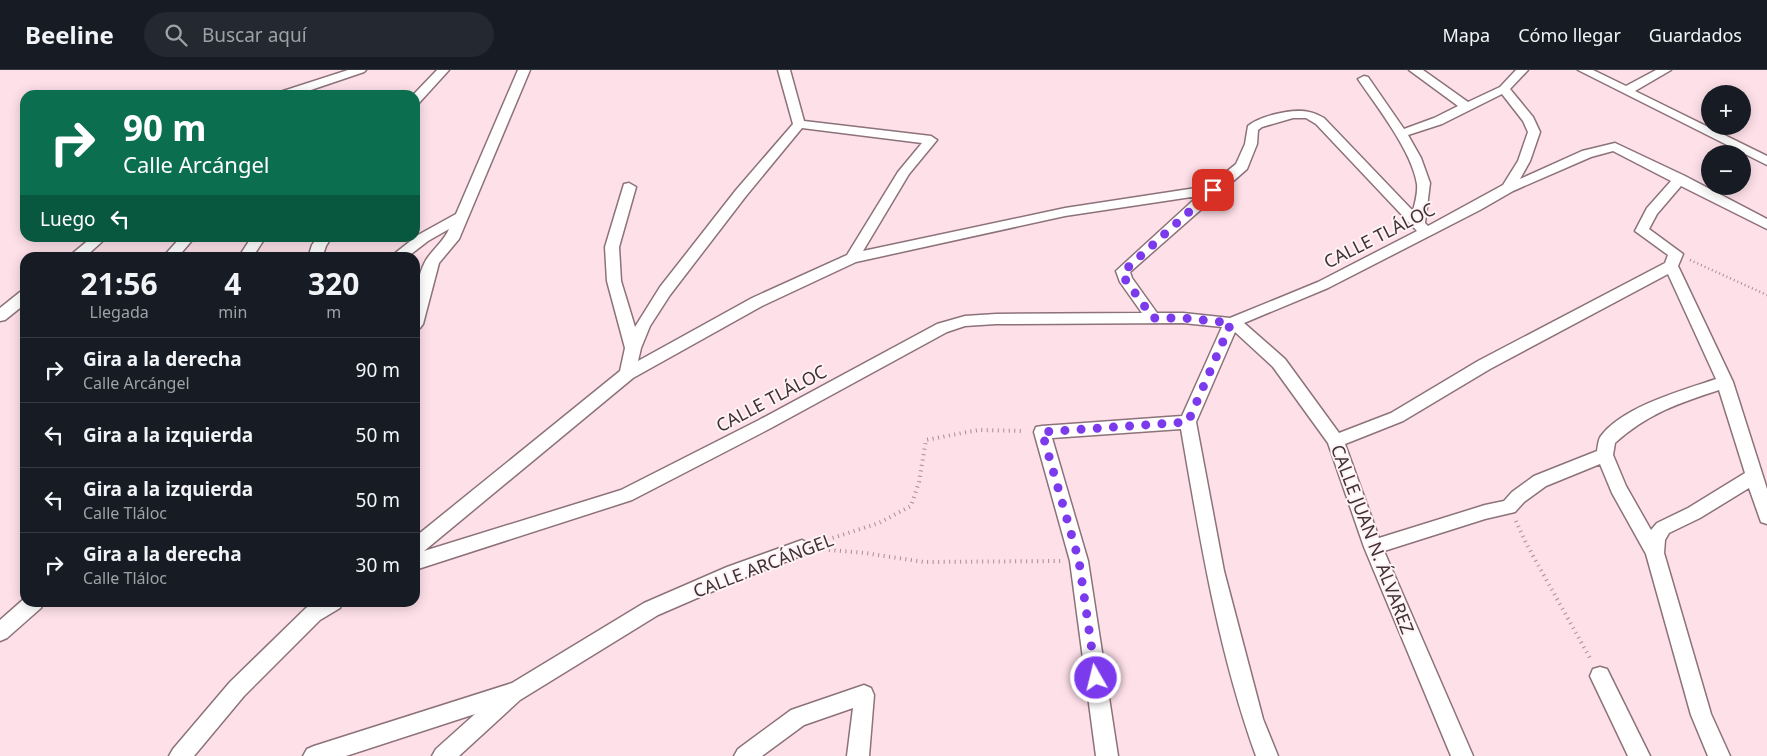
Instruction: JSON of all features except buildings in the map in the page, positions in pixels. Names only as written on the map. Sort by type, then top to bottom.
[{"type":"street","points":[[299,90],[360,70]]},
{"type":"street","points":[[420,95],[443,70]]},
{"type":"street","points":[[420,306],[432,262],[452,239],[524,70]]},
{"type":"street","points":[[784,70],[799,124]]},
{"type":"street","points":[[1415,70],[1467,107]]},
{"type":"street","points":[[1400,134],[1438,121],[1504,89],[1522,70]]},
{"type":"street","points":[[1584,70],[1628,90],[1767,161]]},
{"type":"street","points":[[1628,90],[1665,70]]},
{"type":"street","points":[[1364,79],[1400,134],[1422,181],[1423,198],[1419,210],[1422,228]]},
{"type":"street","points":[[1504,89],[1529,120],[1534,132],[1524,161],[1508,188]]},
{"type":"street","points":[[1153,318],[1125,279],[1123,272],[1242,166],[1251,144],[1252,129],[1258,124],[1294,114],[1308,115],[1331,130],[1422,228]]},
{"type":"street","points":[[799,124],[932,140],[904,172],[852,258]]},
{"type":"street","points":[[627,374],[633,348],[643,325],[665,291],[741,193],[799,124]]},
{"type":"street","name":"CALLE TLÁLOC","points":[[420,560],[626,495],[765,424],[942,328],[965,321],[996,318],[1183,318],[1231,323],[1323,284],[1422,228],[1508,188],[1540,176],[1567,162],[1604,148],[1615,147],[1767,225]]},
{"type":"street","points":[[1680,179],[1651,213],[1642,231],[1674,260],[1725,382],[1767,517]]},
{"type":"street","points":[[629,187],[612,247],[614,281],[633,348]]},
{"type":"street","points":[[420,544],[627,374],[757,302],[852,258],[1065,212],[1213,190]]},
{"type":"street","points":[[420,240],[462,216]]},
{"type":"street","points":[[82,252],[94,242]]},
{"type":"street","points":[[174,252],[183,242]]},
{"type":"street","points":[[404,252],[418,242]]},
{"type":"street","points":[[1336,441],[1397,417],[1674,260]]},
{"type":"street","points":[[0,316],[20,300]]},
{"type":"street","points":[[1231,323],[1188,422],[1215,571],[1253,719],[1267,756]]},
{"type":"street","name":"CALLE JUAN N. ÁLVAREZ","points":[[1231,323],[1242,330],[1279,363],[1336,441],[1373,547],[1462,756]]},
{"type":"street","points":[[1719,756],[1701,715],[1655,553],[1618,488],[1605,455],[1607,440],[1624,425],[1666,401],[1725,382]]},
{"type":"street","points":[[1106,756],[1079,561],[1042,432],[1188,422]]},
{"type":"street","points":[[1373,547],[1485,512],[1509,507],[1516,496],[1532,484],[1605,455]]},
{"type":"street","points":[[1655,553],[1656,538],[1663,528],[1694,514],[1753,477]]},
{"type":"street","name":"CALLE ARCÁNGEL","points":[[314,756],[517,691],[651,609],[734,573],[802,548]]},
{"type":"street","points":[[0,632],[28,607]]},
{"type":"street","points":[[180,756],[237,689],[313,614],[325,607]]},
{"type":"street","points":[[1600,676],[1639,756]]},
{"type":"street","points":[[443,756],[517,691]]},
{"type":"street","points":[[745,756],[798,717],[864,695],[858,756]]},
{"type":"path","points":[[1674,260],[1767,295]]},
{"type":"path","name":"CALLE ARCÁNGEL","points":[[802,548],[879,523],[911,506],[919,482],[926,440],[978,430],[1042,432]]},
{"type":"path","points":[[1509,507],[1527,545],[1600,676]]},
{"type":"path","points":[[802,548],[924,562],[1079,561]]},
{"type":"route","points":[[1096,678],[1079,561],[1042,432],[1188,422],[1231,323],[1183,318],[1153,318],[1125,279],[1123,272],[1213,190]]}]
